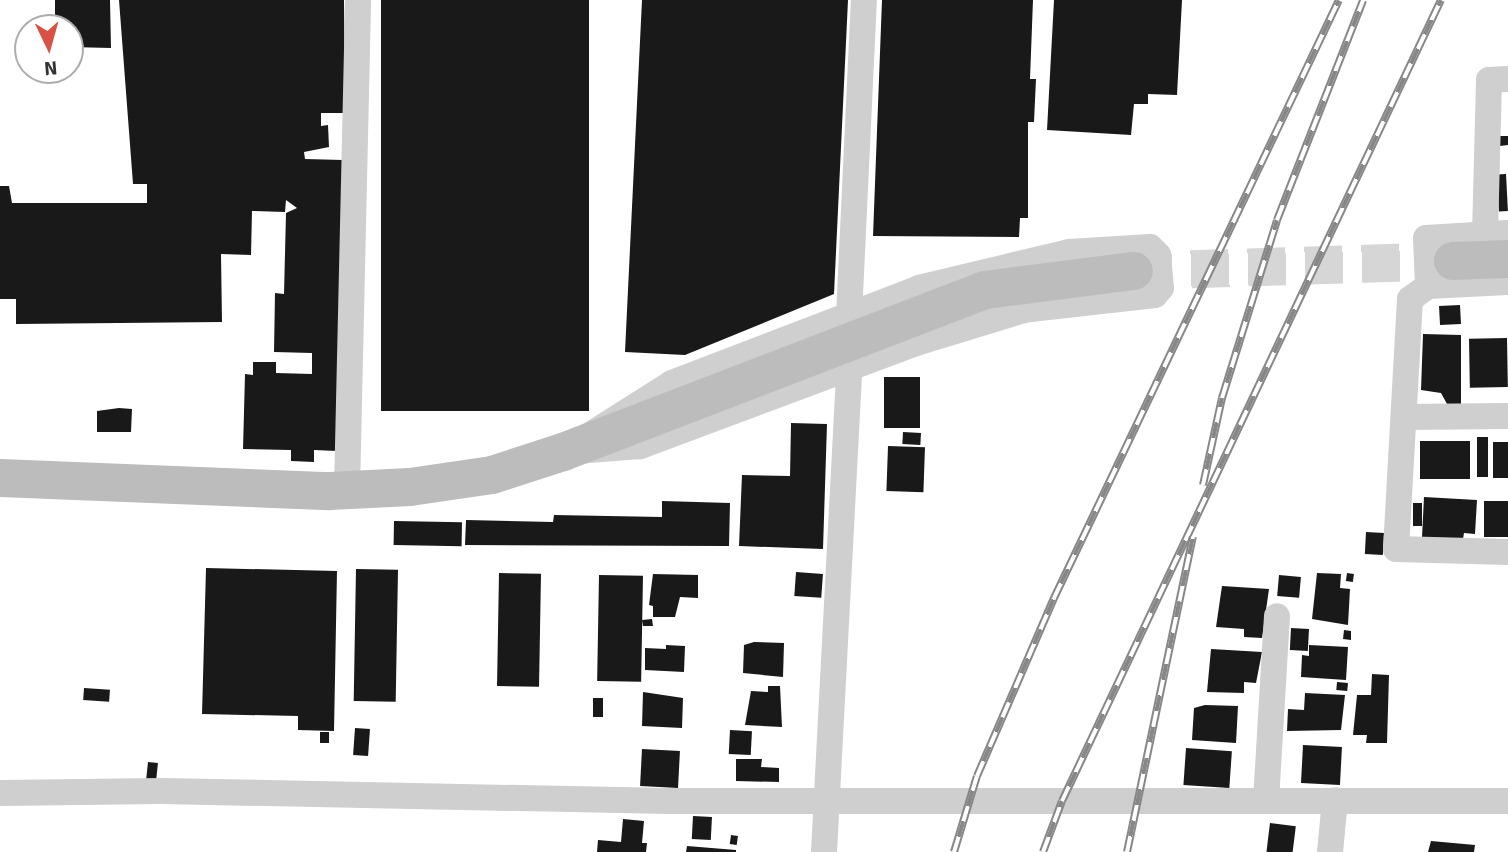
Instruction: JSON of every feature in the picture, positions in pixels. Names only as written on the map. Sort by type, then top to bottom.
[{"type":"street","points":[[347,490],[358,0]]},
{"type":"street","points":[[849,316],[864,0]]},
{"type":"street","points":[[1508,79],[1489,80],[1500,242],[1440,274],[1410,299],[1396,549],[1508,552]]},
{"type":"street","points":[[1150,247],[1158,255],[1161,288],[1155,295],[1024,310],[916,343],[640,446],[564,452],[672,383],[919,288],[1069,252],[1150,247]]},
{"type":"street","points":[[0,478],[347,490],[492,475],[564,452],[985,290],[1134,271]]},
{"type":"street","points":[[1440,274],[1508,282]]},
{"type":"street","points":[[824,852],[829,799],[849,370]]},
{"type":"street","points":[[1404,417],[1508,416]]},
{"type":"street","points":[[1266,800],[1277,615]]},
{"type":"street","points":[[0,793],[161,791],[669,801],[1508,801]]},
{"type":"street","points":[[1330,852],[1335,800]]},
{"type":"building","points":[[55,0],[110,0],[111,48],[84,47],[84,14],[55,14]]},
{"type":"building","points":[[119,0],[344,0],[345,113],[321,113],[321,126],[328,125],[329,147],[304,152],[305,159],[343,160],[337,451],[314,450],[314,462],[291,461],[291,450],[243,449],[245,374],[253,375],[253,362],[276,362],[276,373],[312,374],[312,353],[274,352],[275,293],[284,294],[286,213],[297,208],[286,200],[285,212],[252,211],[251,255],[221,254],[222,322],[16,324],[16,299],[0,299],[0,186],[9,186],[12,203],[147,203],[147,184],[133,184]]},
{"type":"building","points":[[381,0],[589,0],[589,411],[381,411]]},
{"type":"building","points":[[642,0],[848,0],[834,294],[685,355],[625,352]]},
{"type":"building","points":[[882,0],[1033,0],[1030,79],[1036,79],[1034,122],[1028,122],[1028,218],[1020,218],[1019,237],[873,236]]},
{"type":"building","points":[[1054,0],[1182,0],[1177,95],[1148,94],[1148,104],[1134,104],[1131,135],[1047,130]]},
{"type":"building","points":[[1499,136],[1508,136],[1508,145],[1500,146]]},
{"type":"building","points":[[1497,174],[1506,174],[1508,211],[1499,211]]},
{"type":"building","points":[[1460,305],[1461,324],[1440,325],[1439,306]]},
{"type":"building","points":[[1423,334],[1461,335],[1461,404],[1447,404],[1441,393],[1421,390]]},
{"type":"building","points":[[1507,338],[1508,387],[1470,388],[1469,339]]},
{"type":"building","points":[[884,377],[920,377],[920,428],[884,428]]},
{"type":"building","points":[[132,409],[131,432],[97,432],[97,411]]},
{"type":"building","points":[[791,423],[827,424],[823,549],[739,546],[742,475],[790,476]]},
{"type":"building","points":[[903,432],[921,433],[920,445],[902,444]]},
{"type":"building","points":[[1477,437],[1488,437],[1488,477],[1477,477]]},
{"type":"building","points":[[1420,441],[1470,441],[1470,479],[1420,479]]},
{"type":"building","points":[[1493,442],[1508,442],[1508,478],[1493,478]]},
{"type":"building","points":[[888,446],[925,447],[923,492],[886,491]]},
{"type":"building","points":[[1424,497],[1477,500],[1475,534],[1464,533],[1463,539],[1422,537]]},
{"type":"building","points":[[662,501],[730,503],[729,546],[465,545],[466,520],[553,522],[554,515],[662,517]]},
{"type":"building","points":[[1484,501],[1508,501],[1508,537],[1484,537]]},
{"type":"building","points":[[1413,503],[1422,503],[1422,526],[1413,526]]},
{"type":"building","points":[[394,521],[462,522],[462,546],[394,545]]},
{"type":"building","points":[[1366,532],[1384,533],[1383,555],[1365,554]]},
{"type":"building","points":[[206,568],[337,571],[334,731],[298,730],[298,716],[202,714]]},
{"type":"building","points":[[356,569],[398,570],[396,702],[354,701]]},
{"type":"building","points":[[796,572],[823,574],[821,598],[794,596]]},
{"type":"building","points":[[499,573],[541,574],[539,687],[497,686]]},
{"type":"building","points":[[1317,573],[1341,574],[1340,588],[1350,589],[1348,625],[1312,619]]},
{"type":"building","points":[[1347,573],[1354,574],[1353,582],[1346,581]]},
{"type":"building","points":[[653,574],[698,575],[698,598],[680,597],[675,617],[653,617],[653,606],[649,605]]},
{"type":"building","points":[[599,575],[643,576],[641,682],[597,681]]},
{"type":"building","points":[[1279,575],[1301,577],[1299,598],[1277,596]]},
{"type":"building","points":[[1222,586],[1269,589],[1262,638],[1244,637],[1244,629],[1216,627]]},
{"type":"building","points":[[652,619],[653,626],[643,626],[642,620]]},
{"type":"building","points":[[1291,628],[1309,629],[1308,651],[1290,650]]},
{"type":"building","points":[[1344,630],[1351,631],[1351,640],[1343,639]]},
{"type":"building","points":[[754,642],[784,643],[783,677],[743,673],[744,645]]},
{"type":"building","points":[[666,645],[685,646],[684,672],[645,670],[645,648],[666,649]]},
{"type":"building","points":[[1309,645],[1348,647],[1346,680],[1301,677],[1302,655],[1309,656]]},
{"type":"building","points":[[1211,649],[1262,652],[1256,683],[1244,682],[1244,693],[1207,692]]},
{"type":"building","points":[[1372,674],[1389,675],[1387,743],[1366,743],[1367,735],[1353,735],[1357,695],[1371,695]]},
{"type":"building","points":[[1337,682],[1348,683],[1347,691],[1336,690]]},
{"type":"building","points":[[768,686],[780,686],[782,727],[745,725],[751,691],[768,692]]},
{"type":"building","points":[[84,688],[110,690],[109,702],[83,700]]},
{"type":"building","points":[[643,692],[683,698],[682,728],[642,726]]},
{"type":"building","points":[[1305,693],[1345,695],[1341,730],[1287,731],[1288,709],[1304,710]]},
{"type":"building","points":[[593,698],[603,698],[603,717],[593,717]]},
{"type":"building","points":[[1205,705],[1238,706],[1236,743],[1192,740],[1194,708]]},
{"type":"building","points":[[355,728],[370,729],[368,756],[353,755]]},
{"type":"building","points":[[730,730],[752,731],[751,755],[729,754]]},
{"type":"building","points":[[320,732],[329,732],[329,743],[320,743]]},
{"type":"building","points":[[1303,745],[1342,747],[1340,785],[1301,783]]},
{"type":"building","points":[[1186,748],[1232,751],[1229,788],[1183,785]]},
{"type":"building","points":[[642,749],[680,751],[678,788],[640,786]]},
{"type":"building","points":[[736,759],[762,759],[761,767],[779,768],[779,782],[736,781]]},
{"type":"building","points":[[148,762],[158,763],[156,786],[146,785]]},
{"type":"building","points":[[693,816],[712,817],[711,840],[692,839]]},
{"type":"building","points":[[623,819],[644,821],[642,843],[647,843],[646,852],[597,852],[598,840],[621,842]]},
{"type":"building","points":[[1270,823],[1296,826],[1293,852],[1266,852]]},
{"type":"building","points":[[731,835],[738,836],[737,845],[730,844]]},
{"type":"building","points":[[1431,841],[1475,845],[1474,852],[1428,852]]},
{"type":"building","points":[[687,846],[736,850],[736,852],[686,852]]},
{"type":"tunnel","points":[[1134,271],[1453,261]]},
{"type":"railway","points":[[954,852],[977,776],[1054,598],[1339,0]]},
{"type":"railway","points":[[1203,485],[1222,398],[1277,220],[1363,0]]},
{"type":"railway","points":[[1043,852],[1062,801],[1441,0]]},
{"type":"railway","points":[[1127,852],[1193,537]]}]
